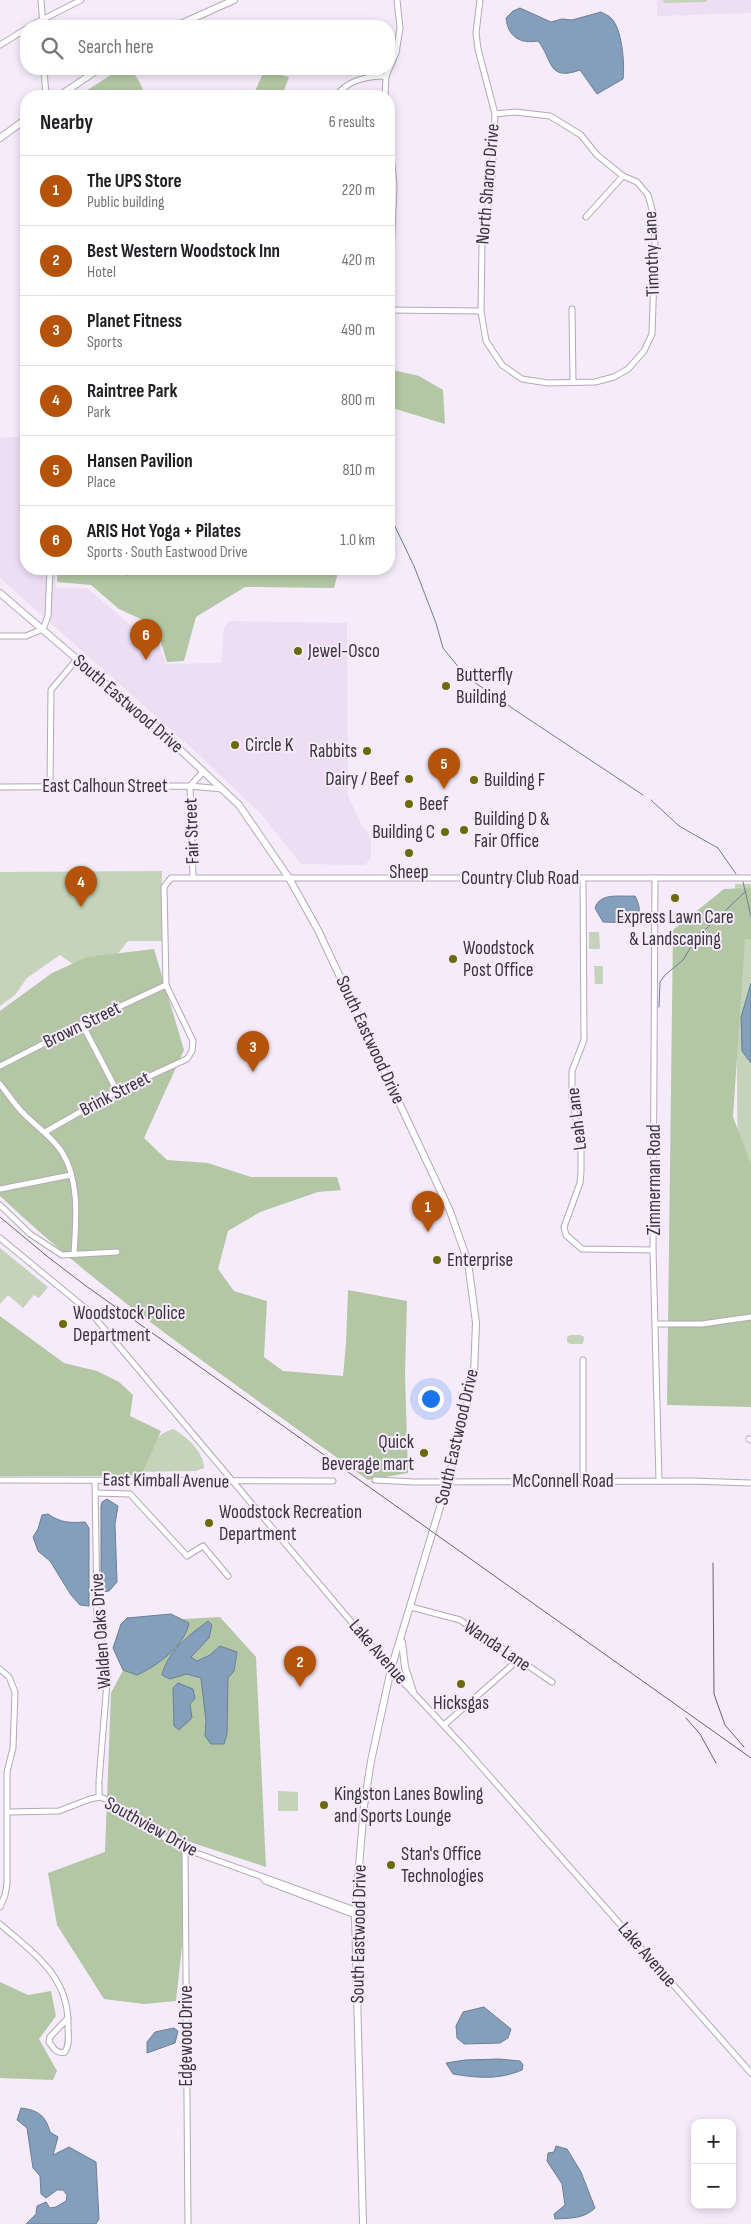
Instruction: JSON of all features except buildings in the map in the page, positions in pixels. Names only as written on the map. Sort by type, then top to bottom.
[{"type":"main road","points":[[189,20],[234,0]]},
{"type":"main road","points":[[68,90],[90,75]]},
{"type":"main road","points":[[0,138],[20,123]]},
{"type":"main road","name":"South Eastwood Drive","points":[[0,593],[156,727],[239,806],[289,878],[318,930],[448,1204],[468,1262],[476,1323],[475,1364],[469,1398],[448,1481],[391,1669],[371,1761],[364,1806],[355,1912],[363,2224]]},
{"type":"main road","points":[[403,1634],[403,1657],[413,1692]]},
{"type":"street","points":[[41,0],[42,19],[81,0]]},
{"type":"street","points":[[395,55],[400,28],[397,0]]},
{"type":"street","name":"North Sharon Drive","points":[[480,0],[476,33],[478,50],[495,114],[492,179],[482,244],[481,311],[486,340],[502,365],[522,379],[548,383],[595,382],[614,377],[628,369]]},
{"type":"street","points":[[0,45],[20,33]]},
{"type":"street","points":[[44,75],[46,90]]},
{"type":"street","points":[[341,90],[343,87],[368,76],[386,76],[385,90]]},
{"type":"street","name":"Timothy Lane","points":[[495,114],[515,112],[550,116],[581,135],[597,155],[623,176],[637,182],[648,195],[654,216],[655,246],[652,334],[644,351],[628,369]]},
{"type":"street","points":[[586,217],[623,176]]},
{"type":"street","points":[[572,309],[574,382]]},
{"type":"street","points":[[395,310],[481,311]]},
{"type":"street","points":[[0,636],[26,636],[43,629],[48,616],[50,575]]},
{"type":"street","points":[[50,786],[51,690],[77,659]]},
{"type":"street","name":"East Calhoun Street","points":[[0,787],[190,786],[203,772]]},
{"type":"street","points":[[190,786],[222,790]]},
{"type":"street","name":"Fair Street","points":[[190,786],[193,876]]},
{"type":"street","name":"Country Club Road","points":[[166,985],[164,887],[171,878],[193,876],[289,878],[751,878]]},
{"type":"street","name":"Zimmerman Road","points":[[655,878],[654,1250],[658,1481]]},
{"type":"street","name":"Leah Lane","points":[[583,879],[584,1040],[572,1071],[572,1098],[581,1146],[581,1172],[580,1183],[564,1227],[566,1235],[582,1248],[654,1250]]},
{"type":"street","name":"Brown Street","points":[[0,1066],[82,1024],[166,985]]},
{"type":"street","name":"Brink Street","points":[[45,1132],[117,1091],[187,1059],[192,1051],[192,1041],[166,985]]},
{"type":"street","points":[[82,1024],[117,1091]]},
{"type":"street","points":[[0,1084],[25,1116],[45,1132],[62,1152],[71,1175],[76,1206],[74,1254]]},
{"type":"street","points":[[0,1189],[71,1175]]},
{"type":"street","points":[[0,1205],[30,1234],[62,1255],[116,1252]]},
{"type":"street","name":"Lake Avenue","points":[[0,1238],[91,1313],[391,1669],[444,1725],[751,2073]]},
{"type":"street","points":[[656,1324],[702,1324],[745,1316],[751,1317]]},
{"type":"street","points":[[583,1482],[584,1360]]},
{"type":"street","name":"East Kimball Avenue","points":[[0,1480],[333,1481]]},
{"type":"street","name":"McConnell Road","points":[[375,1480],[751,1483]]},
{"type":"street","name":"Walden Oaks Drive","points":[[95,1481],[97,1613],[107,1682],[99,1798]]},
{"type":"street","points":[[96,1493],[130,1494],[187,1556],[203,1546],[228,1576]]},
{"type":"street","name":"Wanda Lane","points":[[411,1607],[460,1620],[552,1682]]},
{"type":"street","points":[[444,1725],[518,1660]]},
{"type":"street","points":[[0,1669],[8,1677],[15,1692],[13,1748],[7,1772],[7,1884],[0,1907]]},
{"type":"street","name":"Southview Drive","points":[[8,1812],[59,1811],[99,1798],[113,1802],[131,1820],[185,1848],[262,1877],[270,1878],[355,1912]]},
{"type":"street","name":"Edgewood Drive","points":[[185,1848],[188,2224]]},
{"type":"street","points":[[0,1924],[51,1971],[60,1982],[66,1998],[68,2018],[68,2046],[65,2052],[60,2053],[49,2042],[50,2037],[68,2018]]},
{"type":"shaded area","points":[[657,0],[751,0],[751,13],[657,16]]},
{"type":"shaded area","points":[[20,436],[20,575],[55,575],[56,588],[87,588],[134,628],[143,624],[154,632],[166,664],[221,663],[224,627],[229,621],[347,623],[348,796],[362,826],[371,838],[371,858],[365,865],[301,864],[262,815],[195,751],[0,578],[0,438]]},
{"type":"green space","points":[[663,0],[707,0],[707,2],[664,3]]},
{"type":"green space","points":[[111,75],[135,75],[143,90],[87,90]]},
{"type":"green space","points":[[262,75],[289,77],[284,90],[256,90]]},
{"type":"green space","points":[[395,370],[419,376],[443,390],[445,424],[395,409]]},
{"type":"green space","points":[[57,575],[337,575],[334,588],[245,587],[196,617],[184,661],[167,662],[156,626],[119,609],[91,585],[57,582]]},
{"type":"green space","points":[[162,871],[162,941],[128,941],[109,965],[84,972],[60,955],[27,978],[15,995],[0,1006],[0,872]]},
{"type":"green space","points":[[735,884],[751,884],[751,1183],[738,1183]]},
{"type":"green space","points":[[751,888],[751,939],[745,939],[733,1117],[751,1165],[751,1407],[667,1405],[673,930],[724,889]]},
{"type":"green space","points":[[589,932],[599,932],[600,949],[589,949]]},
{"type":"green space","points":[[154,949],[184,1050],[144,1138],[167,1160],[208,1163],[251,1177],[337,1177],[341,1190],[318,1192],[260,1212],[228,1231],[218,1269],[234,1291],[267,1301],[264,1357],[283,1371],[343,1376],[348,1290],[407,1301],[405,1375],[408,1473],[368,1480],[179,1344],[87,1272],[0,1196],[0,1011],[52,973],[87,957]]},
{"type":"green space","points":[[594,966],[603,966],[603,984],[595,984]]},
{"type":"green space","points":[[0,1248],[48,1287],[39,1298],[34,1295],[23,1308],[8,1295],[0,1304]]},
{"type":"green space","points":[[0,1316],[64,1363],[97,1371],[119,1382],[133,1395],[130,1416],[161,1431],[141,1476],[0,1476]]},
{"type":"green space","points":[[570,1335],[584,1337],[583,1344],[570,1344],[567,1342],[567,1337]]},
{"type":"green space","points":[[173,1429],[198,1451],[204,1468],[196,1471],[132,1472],[155,1441]]},
{"type":"green space","points":[[313,1508],[331,1508],[331,1518],[313,1517]]},
{"type":"green space","points":[[220,1617],[256,1657],[266,1867],[187,1841],[182,1946],[176,2001],[144,2004],[104,1999],[57,1925],[48,1873],[105,1852],[111,1693],[149,1621]]},
{"type":"green space","points":[[278,1791],[298,1792],[298,1811],[278,1811]]},
{"type":"green space","points":[[0,1982],[28,1995],[51,1991],[56,2016],[39,2039],[57,2071],[53,2080],[0,2078]]},
{"type":"water","points":[[520,8],[551,22],[562,19],[572,20],[601,12],[609,16],[615,23],[620,38],[624,65],[623,79],[597,94],[580,70],[569,73],[556,71],[538,41],[520,40],[509,30],[506,18],[513,11]]},
{"type":"water","points":[[635,896],[639,909],[636,923],[603,922],[595,908],[606,897]]},
{"type":"water","points":[[751,983],[751,1063],[742,1051],[741,1017]]},
{"type":"water","points":[[107,1499],[118,1506],[115,1524],[117,1582],[109,1591],[103,1592],[101,1588],[101,1506],[102,1502]]},
{"type":"water","points":[[48,1514],[66,1522],[85,1522],[89,1528],[89,1606],[80,1605],[71,1595],[50,1561],[38,1551],[33,1537],[38,1529],[42,1515]]},
{"type":"water","points":[[171,1614],[189,1623],[182,1640],[176,1647],[161,1661],[137,1675],[123,1670],[113,1648],[121,1624],[127,1618]]},
{"type":"water","points":[[208,1621],[212,1625],[209,1638],[191,1657],[197,1661],[210,1655],[220,1646],[237,1652],[234,1671],[228,1678],[227,1734],[224,1744],[211,1744],[205,1736],[206,1721],[201,1678],[187,1674],[170,1679],[162,1675],[174,1651],[186,1638]]},
{"type":"water","points":[[178,1683],[193,1689],[195,1698],[190,1704],[192,1718],[179,1730],[174,1726],[173,1688]]},
{"type":"water","points":[[484,2007],[511,2029],[508,2038],[500,2043],[464,2044],[457,2038],[456,2026],[463,2012]]},
{"type":"water","points":[[174,2028],[178,2031],[175,2043],[147,2053],[147,2042],[155,2032]]},
{"type":"water","points":[[499,2059],[520,2061],[523,2065],[522,2070],[496,2077],[471,2076],[453,2074],[446,2063],[465,2060]]},
{"type":"water","points":[[21,2108],[37,2112],[44,2118],[50,2132],[58,2137],[53,2155],[69,2147],[96,2162],[99,2219],[96,2224],[26,2224],[36,2214],[37,2206],[46,2202],[50,2208],[56,2207],[66,2201],[67,2195],[63,2190],[57,2190],[46,2198],[41,2194],[40,2176],[33,2168],[27,2128],[17,2120]]},
{"type":"water","points":[[556,2146],[567,2149],[581,2172],[595,2208],[591,2212],[576,2217],[555,2219],[554,2214],[565,2205],[562,2184],[547,2161],[548,2153],[554,2152]]},
{"type":"waterway","points":[[395,526],[414,566],[436,623],[443,648],[460,669],[471,680],[643,795]]},
{"type":"waterway","points":[[651,800],[679,826],[718,848],[736,874]]},
{"type":"waterway","points":[[743,882],[751,916]]},
{"type":"waterway","points":[[659,1007],[660,982],[665,975],[683,960],[700,932],[706,929],[746,891]]},
{"type":"railway","points":[[0,1217],[86,1286],[751,1758]]},
{"type":"railway","points":[[713,1563],[714,1694],[725,1725],[744,1747]]},
{"type":"railway","points":[[686,1718],[700,1734],[716,1763]]},
{"type":"place","name":"Jewel-Osco","points":[[298,651]]},
{"type":"place","name":"ARIS Hot Yoga + Pilates","points":[[146,660]]},
{"type":"place","name":"Butterfly Building","points":[[446,686]]},
{"type":"place","name":"Circle K","points":[[235,745]]},
{"type":"place","name":"Rabbits","points":[[367,751]]},
{"type":"place","name":"Dairy / Beef","points":[[409,779]]},
{"type":"place","name":"Building F","points":[[474,780]]},
{"type":"place","name":"Hansen Pavilion","points":[[444,789]]},
{"type":"place","name":"Beef","points":[[409,804]]},
{"type":"place","name":"Building D & Fair Office","points":[[464,830]]},
{"type":"place","name":"Building C","points":[[445,832]]},
{"type":"place","name":"Sheep","points":[[409,853]]},
{"type":"place","name":"Express Lawn Care & Landscaping","points":[[675,898]]},
{"type":"place","name":"Raintree Park","points":[[81,907]]},
{"type":"place","name":"Woodstock Post Office","points":[[453,959]]},
{"type":"place","name":"Planet Fitness","points":[[253,1072]]},
{"type":"place","name":"The UPS Store","points":[[428,1232]]},
{"type":"place","name":"Enterprise","points":[[437,1260]]},
{"type":"place","name":"Woodstock Police Department","points":[[63,1324]]},
{"type":"place","name":"Quick Beverage mart","points":[[424,1453]]},
{"type":"place","name":"Woodstock Recreation Department","points":[[209,1523]]},
{"type":"place","name":"Hicksgas","points":[[461,1684]]},
{"type":"place","name":"Best Western Woodstock Inn","points":[[300,1687]]},
{"type":"place","name":"Kingston Lanes Bowling and Sports Lounge","points":[[324,1805]]},
{"type":"place","name":"Stan's Office Technologies","points":[[391,1865]]}]
